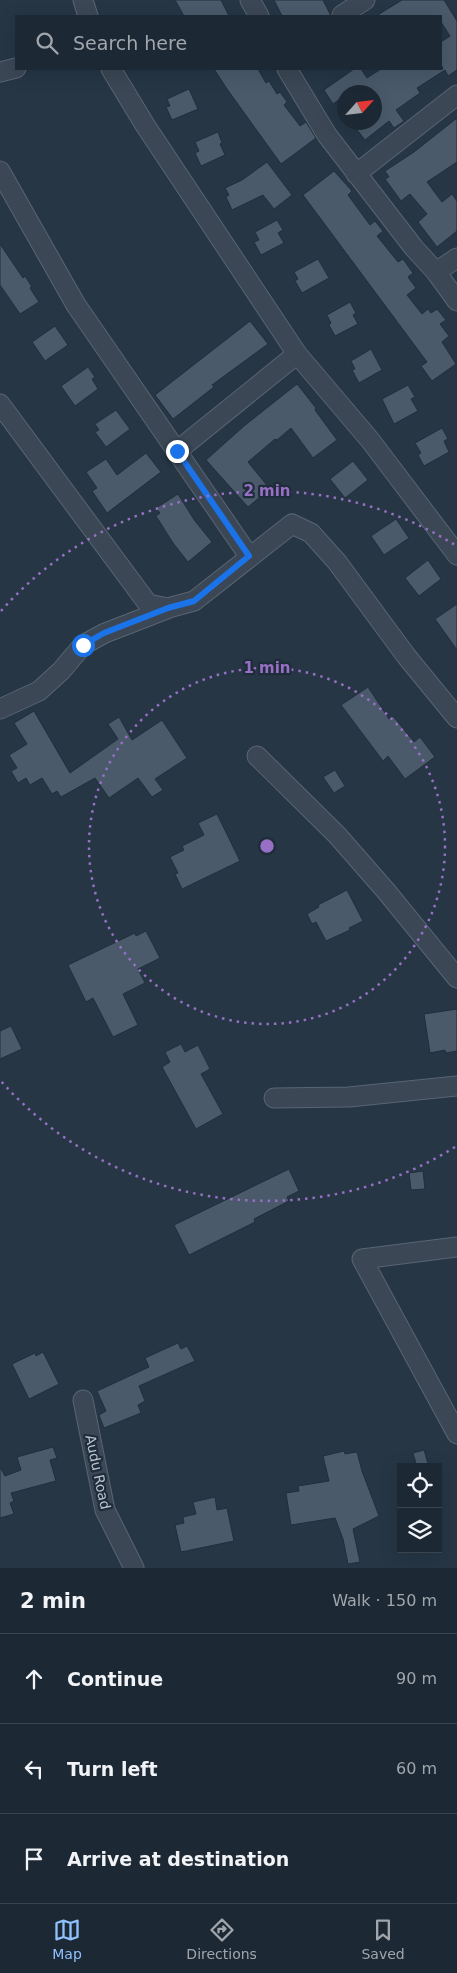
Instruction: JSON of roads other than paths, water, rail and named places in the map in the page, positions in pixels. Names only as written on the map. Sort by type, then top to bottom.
[{"type":"street","points":[[83,0],[88,15]]},
{"type":"street","points":[[250,0],[258,15]]},
{"type":"street","points":[[342,15],[365,0]]},
{"type":"street","points":[[0,72],[15,68]]},
{"type":"street","points":[[112,70],[145,125],[297,354],[370,440],[457,555]]},
{"type":"street","points":[[289,70],[327,135],[414,248],[436,272],[457,300]]},
{"type":"street","points":[[356,174],[457,95]]},
{"type":"street","points":[[0,171],[76,305],[249,556]]},
{"type":"street","points":[[436,272],[457,258]]},
{"type":"street","points":[[177,451],[297,354]]},
{"type":"street","points":[[0,404],[148,604],[168,608]]},
{"type":"street","points":[[0,709],[39,691],[61,671],[83,645],[104,633],[168,608],[194,601],[292,524],[311,533],[337,562],[407,658],[457,718]]},
{"type":"street","points":[[257,756],[337,835],[386,891],[457,978]]},
{"type":"street","points":[[274,1098],[349,1097],[457,1086]]},
{"type":"street","points":[[457,1247],[362,1259],[457,1434]]},
{"type":"street","name":"Audu Road","points":[[83,1400],[105,1510],[134,1568]]}]
